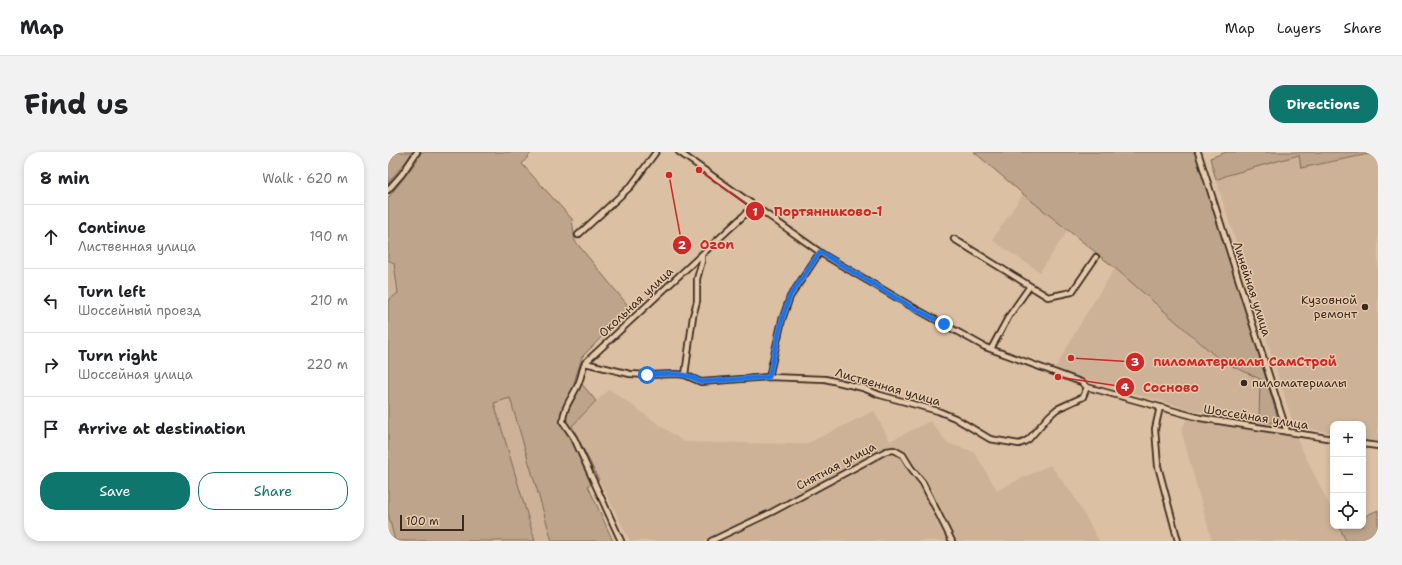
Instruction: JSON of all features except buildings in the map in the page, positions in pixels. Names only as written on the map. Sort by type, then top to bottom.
[{"type":"street","points":[[388,190],[402,174],[417,152]]},
{"type":"street","points":[[578,235],[631,186],[656,152]]},
{"type":"street","name":"Шоссейная улица","points":[[679,152],[820,252],[908,305],[991,349],[1081,382],[1087,387],[1200,418],[1330,439]]},
{"type":"street","name":"Линейная улица","points":[[1198,152],[1287,432]]},
{"type":"street","name":"Окольная улица","points":[[584,363],[754,206]]},
{"type":"street","points":[[954,239],[1048,298],[1072,292],[1096,257]]},
{"type":"street","points":[[769,377],[782,320],[790,296],[820,252]]},
{"type":"street","points":[[685,375],[693,316],[697,301],[697,279],[702,261],[702,254]]},
{"type":"street","points":[[991,349],[1009,316],[1030,286]]},
{"type":"street","points":[[584,363],[579,382],[564,411],[563,422],[574,438],[621,541]]},
{"type":"street","name":"Лиственная улица","points":[[584,363],[630,374],[685,375],[701,382],[769,377],[825,379],[863,388],[880,395],[938,411],[954,418],[990,439],[1019,444],[1029,439],[1057,409],[1083,397],[1087,387]]},
{"type":"street","points":[[1160,407],[1155,429],[1158,466],[1178,541]]},
{"type":"street","points":[[1366,444],[1378,446]]},
{"type":"street","name":"Снятная улица","points":[[711,541],[772,512],[890,450],[903,455],[923,484],[952,541]]},
{"type":"shaded area","points":[[388,152],[412,152],[388,183]]},
{"type":"shaded area","points":[[421,152],[532,152],[522,164],[572,219],[575,241],[630,308],[582,357],[574,383],[581,383],[596,401],[572,426],[599,480],[588,486],[613,541],[552,541],[510,398],[494,403],[535,541],[395,541],[388,513],[388,301],[398,293],[394,263],[388,260],[388,198],[416,162]]},
{"type":"shaded area","points":[[974,152],[1196,152],[1278,419],[1276,422],[1272,423],[1259,421],[1260,379],[1220,360],[1115,268],[1023,194]]},
{"type":"shaded area","points":[[1226,152],[1378,152],[1301,168],[1299,155],[1228,175],[1216,180],[1210,158]]},
{"type":"shaded area","points":[[1378,152],[1378,442],[1366,440],[1366,421],[1330,421],[1330,432],[1294,426],[1216,180],[1228,175],[1299,155],[1301,168]]},
{"type":"shaded area","points":[[1023,194],[1068,230],[1040,272],[992,240]]},
{"type":"shaded area","points":[[388,260],[394,263],[398,293],[388,301]]},
{"type":"shaded area","points":[[1115,268],[1220,360],[1260,379],[1259,421],[1192,410],[1054,370],[1083,319]]},
{"type":"shaded area","points":[[609,389],[684,442],[806,444],[874,411],[890,441],[930,421],[948,443],[974,452],[997,490],[1050,465],[1074,496],[1099,541],[630,541],[572,426]]},
{"type":"shaded area","points":[[510,398],[552,541],[535,541],[494,403]]},
{"type":"shaded area","points":[[1187,419],[1296,437],[1330,507],[1330,529],[1340,529],[1346,541],[1212,541],[1181,430]]},
{"type":"shaded area","points":[[1378,510],[1378,541],[1346,541],[1340,529],[1366,529],[1366,516]]},
{"type":"shaded area","points":[[388,513],[395,541],[388,541]]},
{"type":"place","name":"Портянниково-1","points":[[699,170]]},
{"type":"place","name":"Ozon","points":[[669,175]]},
{"type":"place","name":"Кузовной ремонт","points":[[1365,307]]},
{"type":"place","name":"пиломатериалы СамСтрой","points":[[1071,358]]},
{"type":"place","name":"Сосново","points":[[1058,377]]},
{"type":"place","name":"пиломатериалы","points":[[1244,383]]},
{"type":"route","points":[[647,375],[685,375],[701,382],[769,377],[782,320],[790,296],[820,252],[908,305],[944,324]]}]
